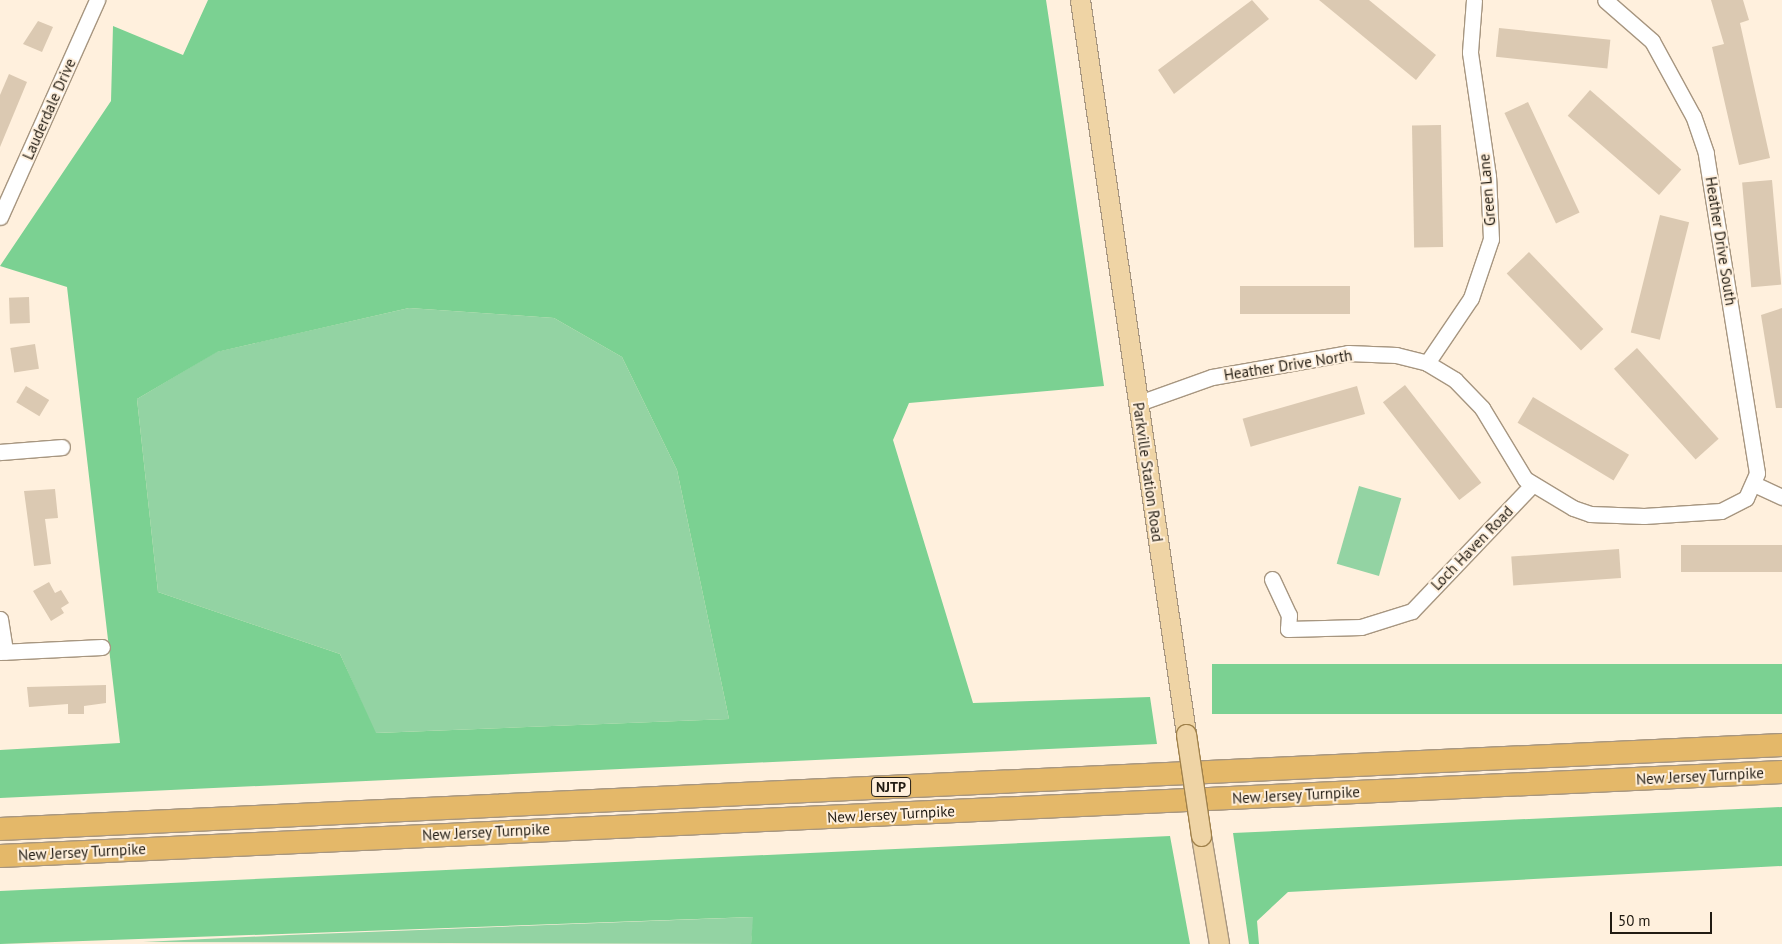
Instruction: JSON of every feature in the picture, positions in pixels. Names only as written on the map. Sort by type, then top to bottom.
[{"type":"highway","name":"New Jersey Turnpike","points":[[0,829],[1782,745]]},
{"type":"highway","name":"New Jersey Turnpike","points":[[0,856],[1782,772]]},
{"type":"main road","name":"Parkville Station Road","points":[[1080,0],[1201,836],[1219,944]]},
{"type":"street","name":"Lauderdale Drive","points":[[0,217],[97,0]]},
{"type":"street","name":"Green Lane","points":[[1427,364],[1470,298],[1491,239],[1488,176],[1470,52],[1474,0]]},
{"type":"street","name":"Heather Drive South","points":[[1608,1],[1652,41],[1694,116],[1706,153],[1757,473],[1754,484]]},
{"type":"street","name":"Heather Drive North","points":[[1139,403],[1212,377],[1348,353],[1396,355],[1427,364],[1455,380],[1482,408],[1512,463],[1532,485],[1590,514],[1644,516],[1721,510],[1746,498],[1754,484]]},
{"type":"street","points":[[0,452],[62,448]]},
{"type":"street","points":[[1754,484],[1782,497]]},
{"type":"street","name":"Loch Haven Road","points":[[1272,579],[1289,615],[1288,629],[1361,627],[1412,611],[1532,485]]},
{"type":"street","points":[[0,619],[2,652],[102,647]]},
{"type":"green space","points":[[208,0],[1046,0],[1104,386],[909,403],[893,440],[973,703],[1150,697],[1157,744],[0,798],[0,750],[120,743],[67,287],[0,266],[111,101],[113,26],[183,55]],"holes":[[[409,308],[554,318],[622,357],[677,470],[729,719],[376,733],[340,654],[158,592],[137,399],[217,352]]]},
{"type":"green space","points":[[409,308],[554,318],[622,357],[677,470],[729,719],[375,733],[340,654],[158,592],[137,399],[216,352]]},
{"type":"green space","points":[[1359,486],[1401,498],[1379,576],[1337,564]]},
{"type":"green space","points":[[1212,664],[1782,664],[1782,714],[1212,714]]},
{"type":"green space","points":[[1782,807],[1782,866],[1288,892],[1257,921],[1259,944],[1249,944],[1233,833]]},
{"type":"green space","points":[[1170,836],[1190,944],[751,944],[753,917],[0,944],[0,891]]},
{"type":"green space","points":[[754,917],[751,944],[143,942],[289,935]]},
{"type":"building","points":[[1252,0],[1269,19],[1174,94],[1158,70]]},
{"type":"building","points":[[1319,0],[1369,0],[1436,55],[1416,80]]},
{"type":"building","points":[[1711,0],[1743,0],[1749,20],[1740,23],[1770,158],[1739,165],[1712,47],[1724,44]]},
{"type":"building","points":[[38,21],[53,27],[42,52],[23,44]]},
{"type":"building","points":[[1499,28],[1610,40],[1607,69],[1496,57]]},
{"type":"building","points":[[9,74],[27,82],[0,147],[0,95]]},
{"type":"building","points":[[1590,90],[1681,169],[1659,195],[1568,116]]},
{"type":"building","points":[[1528,102],[1580,213],[1556,224],[1504,113]]},
{"type":"building","points":[[1441,125],[1443,247],[1414,247],[1412,126]]},
{"type":"building","points":[[1772,180],[1781,285],[1751,287],[1742,183]]},
{"type":"building","points":[[1660,215],[1689,222],[1660,340],[1631,332]]},
{"type":"building","points":[[1529,252],[1603,329],[1581,351],[1507,274]]},
{"type":"building","points":[[1240,286],[1350,286],[1350,314],[1240,314]]},
{"type":"building","points":[[29,297],[30,323],[10,324],[9,298]]},
{"type":"building","points":[[1782,308],[1782,408],[1776,408],[1761,315]]},
{"type":"building","points":[[35,344],[39,369],[14,373],[10,348]]},
{"type":"building","points":[[1637,348],[1719,439],[1696,459],[1614,369]]},
{"type":"building","points":[[1405,385],[1481,483],[1459,500],[1383,402]]},
{"type":"building","points":[[26,386],[49,400],[39,416],[16,402]]},
{"type":"building","points":[[1357,386],[1365,414],[1251,447],[1243,419]]},
{"type":"building","points":[[1533,397],[1629,455],[1614,480],[1518,423]]},
{"type":"building","points":[[55,489],[58,518],[45,519],[51,564],[34,566],[24,491]]},
{"type":"building","points":[[1681,545],[1782,545],[1782,572],[1681,572]]},
{"type":"building","points":[[1619,549],[1621,578],[1513,585],[1511,557]]},
{"type":"building","points":[[49,582],[55,593],[61,590],[69,603],[61,608],[64,613],[51,621],[33,591]]},
{"type":"building","points":[[106,685],[106,703],[84,706],[84,714],[68,714],[68,704],[29,707],[27,687]]}]
